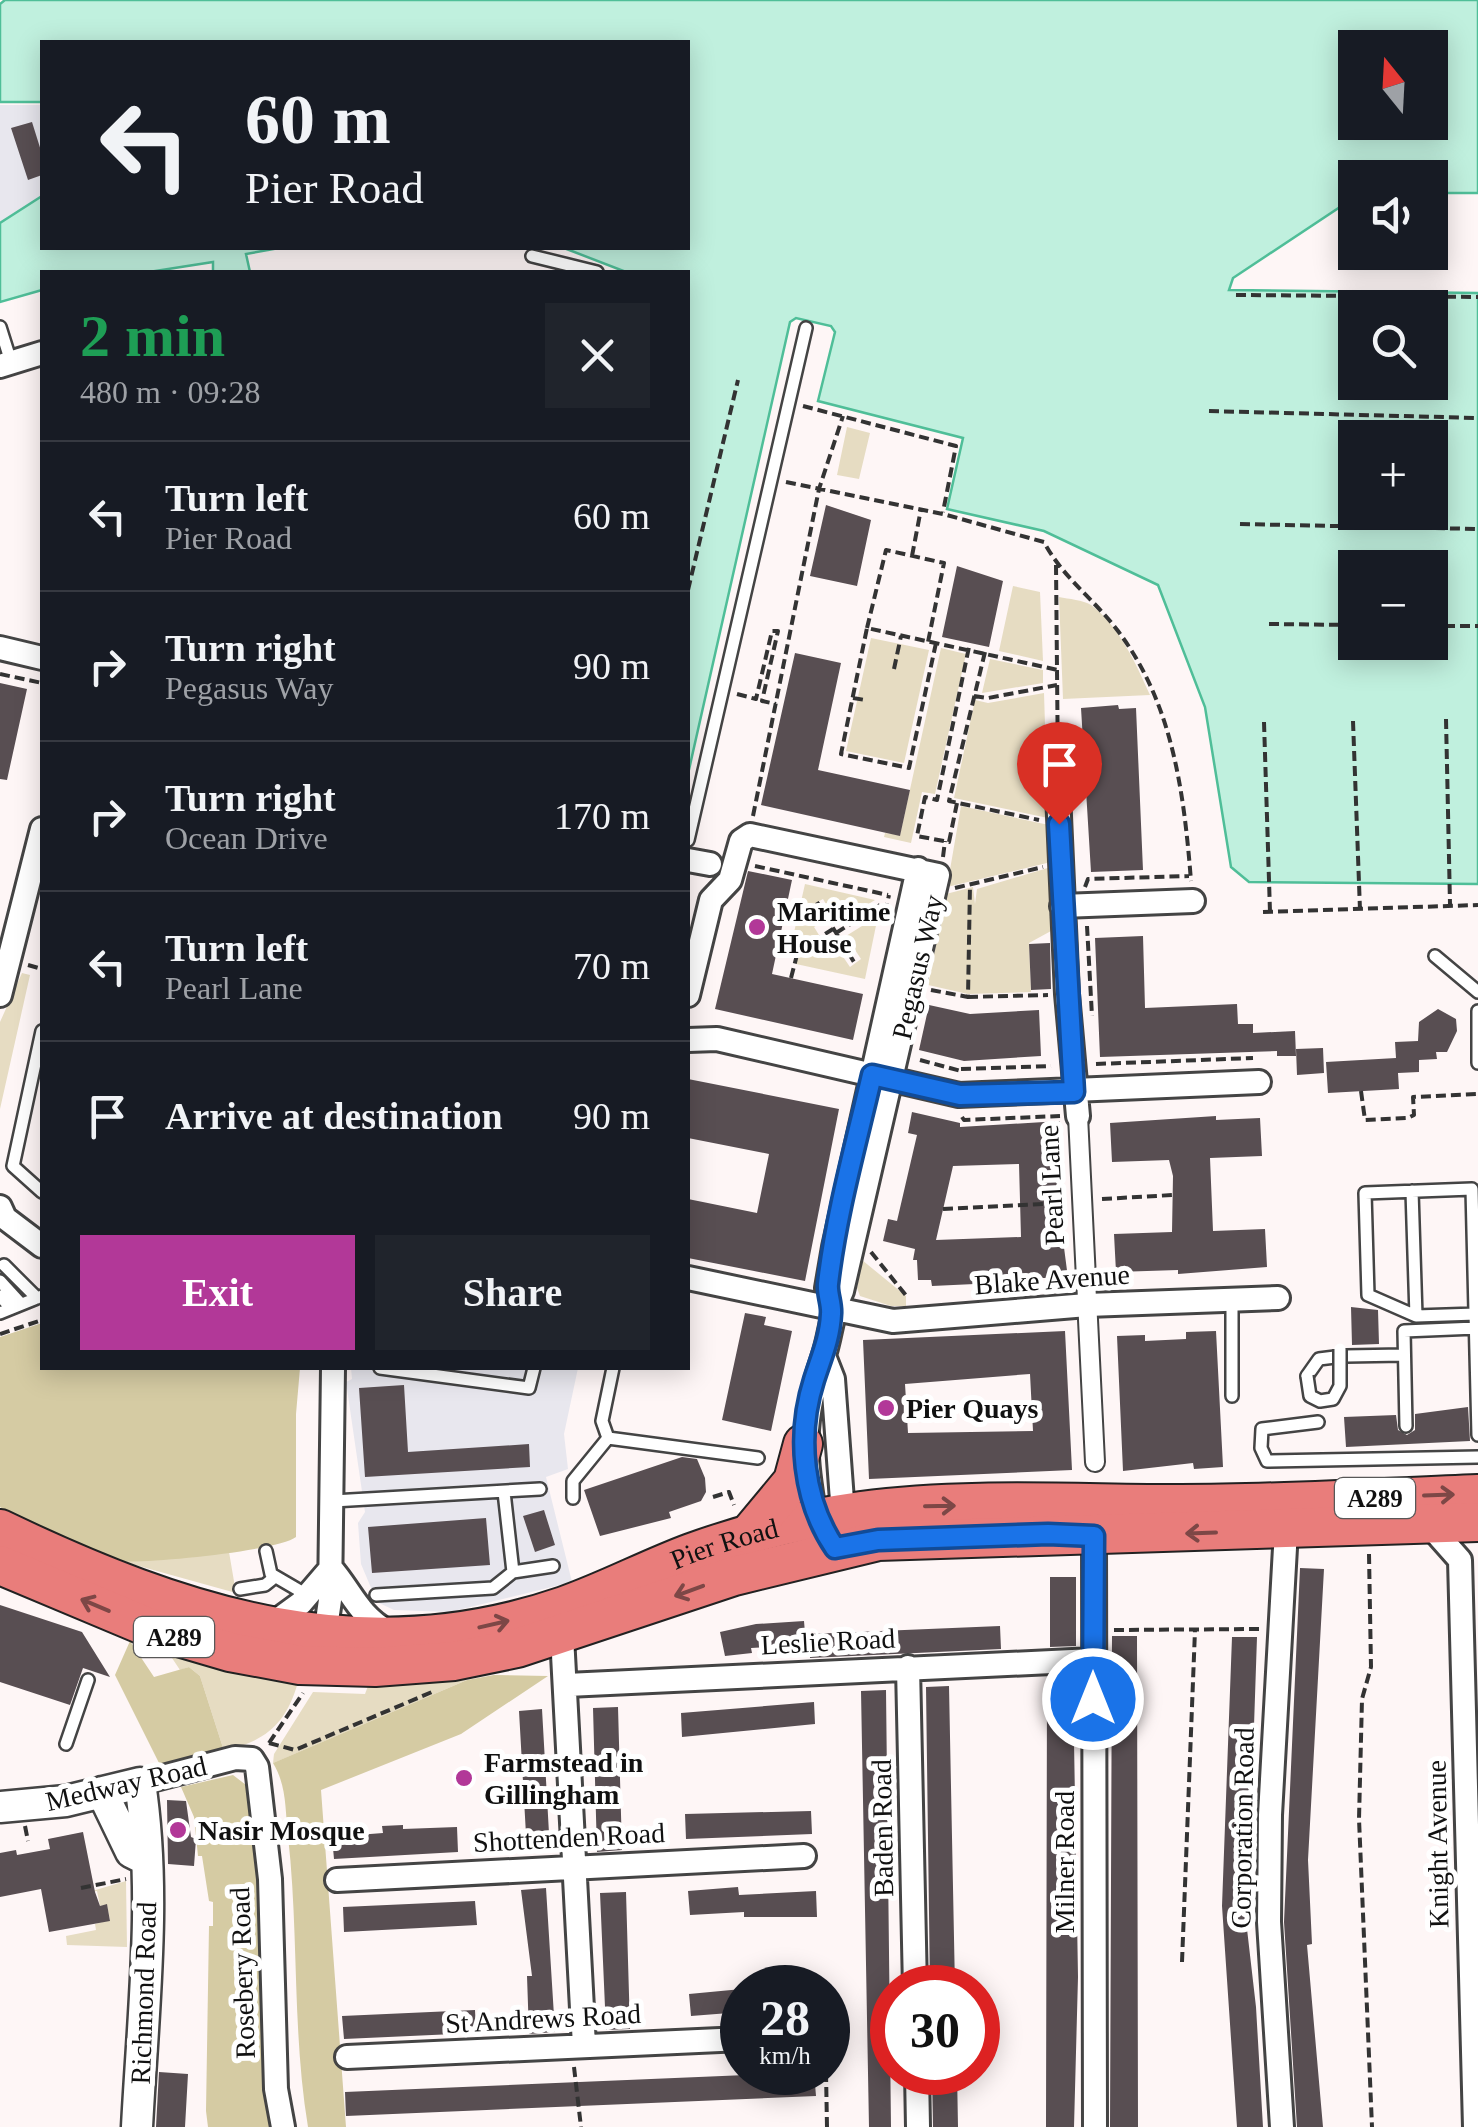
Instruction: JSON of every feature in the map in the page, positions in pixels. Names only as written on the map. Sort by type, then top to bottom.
[{"type":"main road","points":[[742,1522],[792,1481],[803,1444]]},
{"type":"main road","name":"Pier Road","points":[[0,1565],[178,1638],[303,1678],[425,1664],[562,1636],[734,1576],[831,1527],[915,1507],[1478,1494]]},
{"type":"main road","name":"Pier Road","points":[[0,1529],[134,1590],[268,1628],[326,1636],[398,1637],[470,1630],[564,1606],[693,1552],[742,1522],[831,1527],[878,1540],[1478,1522]]},
{"type":"street","points":[[6,364],[40,355]]},
{"type":"street","points":[[0,648],[40,658]]},
{"type":"street","name":"Pearl Lane","points":[[1058,794],[1060,864],[1074,906],[1067,994],[1083,1065],[1084,1092],[1078,1116],[1095,1462]]},
{"type":"street","points":[[690,987],[711,900],[730,880],[742,841],[750,835]]},
{"type":"street","name":"Pegasus Way","points":[[750,835],[938,875],[834,1247],[827,1288],[832,1310],[824,1356],[813,1382],[803,1444],[831,1527]]},
{"type":"street","points":[[0,994],[40,837]]},
{"type":"street","name":"Pegasus Way","points":[[881,1077],[918,869]]},
{"type":"street","points":[[1074,906],[1193,901]]},
{"type":"street","points":[[690,1040],[717,1039],[960,1095],[1259,1082]]},
{"type":"street","points":[[2,1214],[40,1244]]},
{"type":"street","points":[[690,1278],[832,1310]]},
{"type":"street","name":"Blake Avenue","points":[[832,1310],[892,1321],[1087,1305],[1278,1298]]},
{"type":"street","name":"Pegasus Way","points":[[824,1356],[833,1379],[831,1527]]},
{"type":"street","points":[[303,1678],[326,1636],[331,1568],[333,1370]]},
{"type":"street","points":[[1429,1525],[1460,1560],[1478,1542]]},
{"type":"street","name":"Corporation Road","points":[[1282,2127],[1270,1922],[1270,1815],[1286,1530]]},
{"type":"street","name":"Milner Road","points":[[1094,1536],[1096,2127]]},
{"type":"street","name":"Knight Avenue","points":[[1460,1560],[1475,2127]]},
{"type":"street","points":[[268,1628],[331,1568]]},
{"type":"street","points":[[331,1568],[346,1584],[362,1616],[398,1637]]},
{"type":"street","points":[[562,1636],[575,1866],[578,2053]]},
{"type":"street","name":"Leslie Road","points":[[567,1685],[1093,1660]]},
{"type":"street","name":"Baden Road","points":[[908,1667],[914,1965]]},
{"type":"street","name":"Medway Road","points":[[0,1806],[66,1801],[261,1751]]},
{"type":"street","name":"Rosebery Road","points":[[261,1751],[270,1879],[276,2089],[283,2127]]},
{"type":"street","name":"Richmond Road","points":[[137,2127],[148,1915],[136,1868],[149,1848],[140,1783]]},
{"type":"street","points":[[102,1792],[136,1868]]},
{"type":"street","name":"Shottenden Road","points":[[337,1880],[804,1856]]},
{"type":"street","name":"St Andrews Road","points":[[347,2056],[578,2053],[720,2040]]},
{"type":"street","points":[[917,2095],[918,2127]]},
{"type":"lane","points":[[532,256],[588,270]]},
{"type":"lane","points":[[0,327],[6,364]]},
{"type":"lane","points":[[690,831],[806,328]]},
{"type":"lane","points":[[1435,956],[1478,992]]},
{"type":"lane","points":[[1478,1011],[1474,1015],[1478,1063]]},
{"type":"lane","points":[[40,1039],[13,1166],[40,1190]]},
{"type":"lane","points":[[1476,1321],[1416,1316],[1368,1295],[1365,1193],[1472,1189],[1476,1321],[1478,1435]]},
{"type":"lane","points":[[1412,1191],[1416,1316]]},
{"type":"lane","points":[[4,1265],[40,1297],[6,1310]]},
{"type":"lane","points":[[0,1282],[6,1310]]},
{"type":"lane","points":[[0,1296],[6,1310]]},
{"type":"lane","points":[[1232,1301],[1232,1396]]},
{"type":"lane","points":[[1406,1426],[1404,1331],[1476,1321]]},
{"type":"lane","points":[[1340,1354],[1340,1386],[1333,1399],[1320,1402],[1310,1396],[1307,1376],[1319,1359],[1340,1354],[1403,1355]]},
{"type":"lane","points":[[407,1370],[529,1388],[534,1370]]},
{"type":"lane","points":[[608,1438],[602,1421],[612,1370]]},
{"type":"lane","points":[[1318,1422],[1262,1429],[1261,1448],[1267,1461],[1478,1457]]},
{"type":"lane","points":[[608,1438],[758,1458]]},
{"type":"lane","points":[[572,1498],[572,1480],[608,1438]]},
{"type":"lane","points":[[332,1501],[540,1488]]},
{"type":"lane","points":[[504,1492],[513,1572]]},
{"type":"lane","points":[[266,1551],[275,1578],[307,1594]]},
{"type":"lane","points":[[376,1595],[493,1588],[513,1572],[552,1566]]},
{"type":"lane","points":[[240,1589],[265,1585],[275,1578]]},
{"type":"lane","points":[[66,1744],[88,1680]]},
{"type":"path","points":[[1236,296],[1478,297]]},
{"type":"path","points":[[690,582],[738,380]]},
{"type":"path","points":[[789,402],[956,446],[943,514]]},
{"type":"path","points":[[1208,411],[1478,418]]},
{"type":"path","points":[[750,835],[819,489],[842,416]]},
{"type":"path","points":[[771,479],[943,514],[1044,542],[1056,565],[1116,628],[1147,680],[1176,758],[1193,901]]},
{"type":"path","points":[[912,556],[921,509]]},
{"type":"path","points":[[1240,524],[1478,530]]},
{"type":"path","points":[[928,642],[944,563],[886,550],[841,754],[909,768],[936,643]]},
{"type":"path","points":[[1056,565],[1058,794]]},
{"type":"path","points":[[1269,624],[1338,625]]},
{"type":"path","points":[[1448,626],[1478,626]]},
{"type":"path","points":[[867,628],[969,647],[1058,670]]},
{"type":"path","points":[[722,690],[756,699],[772,631],[778,631],[762,700],[776,704]]},
{"type":"path","points":[[894,669],[901,636]]},
{"type":"path","points":[[957,802],[949,842],[918,836],[926,797],[937,800],[969,647]]},
{"type":"path","points":[[985,652],[950,801],[1059,824]]},
{"type":"path","points":[[0,674],[40,682]]},
{"type":"path","points":[[961,684],[976,688]]},
{"type":"path","points":[[974,696],[988,698],[1058,685]]},
{"type":"path","points":[[853,698],[864,700]]},
{"type":"path","points":[[1446,719],[1450,906]]},
{"type":"path","points":[[1354,720],[1360,910]]},
{"type":"path","points":[[1264,722],[1267,912],[1478,906]]},
{"type":"path","points":[[874,761],[876,750]]},
{"type":"path","points":[[736,862],[911,900]]},
{"type":"path","points":[[941,892],[1060,864]]},
{"type":"path","points":[[1093,1032],[1074,906],[1088,879],[1191,876]]},
{"type":"path","points":[[968,997],[970,884]]},
{"type":"path","points":[[817,902],[854,962]]},
{"type":"path","points":[[791,978],[798,951],[880,906]]},
{"type":"path","points":[[23,964],[40,968]]},
{"type":"path","points":[[921,988],[968,997],[1067,994]]},
{"type":"path","points":[[1084,1092],[1083,1065],[1093,1048]]},
{"type":"path","points":[[961,1069],[1253,1058]]},
{"type":"path","points":[[1361,1091],[1365,1120],[1408,1118],[1414,1114],[1413,1097],[1478,1094]]},
{"type":"path","points":[[943,1209],[1174,1195]]},
{"type":"path","points":[[863,1247],[907,1292],[910,1308]]},
{"type":"path","points":[[0,1334],[40,1321]]},
{"type":"path","points":[[713,1496],[730,1492],[742,1522]]},
{"type":"path","points":[[1368,1542],[1371,1667],[1362,1699],[1360,1818],[1372,2127]]},
{"type":"path","points":[[1094,1630],[1280,1630]]},
{"type":"path","points":[[1182,1962],[1194,1630]]},
{"type":"path","points":[[261,1751],[303,1678]]},
{"type":"path","points":[[261,1751],[295,1750],[442,1688]]},
{"type":"path","points":[[81,1888],[136,1868]]},
{"type":"path","points":[[578,2053],[582,2127]]},
{"type":"path","points":[[826,2095],[827,2127]]},
{"type":"shaded area","points":[[5,0],[1478,0],[1478,193],[1448,193],[1448,160],[1338,160],[1338,208],[1233,278],[1229,290],[1338,291],[1338,400],[1448,400],[1448,293],[1478,293],[1478,884],[1249,882],[1231,867],[1205,707],[1158,585],[1044,531],[947,509],[963,438],[818,401],[835,332],[831,326],[796,318],[790,322],[690,765],[690,270],[621,270],[569,250],[690,250],[690,40],[40,40],[40,102],[0,102],[0,4]]},
{"type":"shaded area","points":[[0,105],[40,105],[40,197],[0,223]]},
{"type":"shaded area","points":[[40,197],[40,250],[268,250],[246,254],[250,270],[213,270],[213,262],[162,270],[40,270],[40,291],[0,302],[0,223]]},
{"type":"shaded area","points":[[847,427],[870,433],[859,479],[837,475]]},
{"type":"shaded area","points":[[1013,586],[1040,592],[1043,661],[999,651]]},
{"type":"shaded area","points":[[1059,597],[1088,603],[1101,613],[1126,647],[1150,695],[1063,699]]},
{"type":"shaded area","points":[[871,638],[929,650],[904,763],[846,751]]},
{"type":"shaded area","points":[[941,648],[966,654],[935,794],[922,792],[911,843],[884,837],[885,833],[900,835]]},
{"type":"shaded area","points":[[990,659],[1043,670],[1043,683],[982,693]]},
{"type":"shaded area","points":[[1044,693],[1048,818],[954,798],[975,700],[988,703]]},
{"type":"shaded area","points":[[961,806],[1049,825],[1051,862],[947,887]]},
{"type":"shaded area","points":[[1051,867],[1051,931],[1029,943],[1031,992],[968,994],[928,985],[946,894],[973,887],[975,904],[977,889]]},
{"type":"shaded area","points":[[805,884],[875,900],[837,923],[823,899],[812,905],[822,922],[814,927],[819,935],[790,950]]},
{"type":"shaded area","points":[[878,916],[865,979],[796,964],[799,955],[829,936],[850,967],[861,959],[846,936]]},
{"type":"shaded area","points":[[22,973],[30,975],[0,1109],[0,1022]]},
{"type":"shaded area","points":[[862,1260],[906,1296],[906,1306],[891,1306],[860,1296],[857,1288]]},
{"type":"shaded area","points":[[40,1324],[40,1370],[300,1370],[296,1537],[239,1552],[120,1561],[58,1540],[0,1507],[0,1337]]},
{"type":"shaded area","points":[[351,1370],[578,1370],[564,1434],[568,1469],[546,1477],[572,1582],[450,1612],[394,1610],[377,1602],[361,1564],[358,1523],[365,1512],[346,1382],[352,1379]]},
{"type":"shaded area","points":[[229,1552],[236,1593],[121,1561]]},
{"type":"shaded area","points":[[130,1641],[154,1677],[189,1667],[200,1676],[224,1751],[164,1767],[159,1763],[115,1675]]},
{"type":"shaded area","points":[[170,1655],[298,1682],[287,1710],[272,1729],[251,1742],[224,1751],[200,1676],[189,1667],[180,1670]]},
{"type":"shaded area","points":[[494,1675],[548,1676],[461,1734],[321,1790],[346,2127],[308,2127],[300,2055],[286,1808],[273,1763],[467,1680]]},
{"type":"shaded area","points":[[467,1680],[273,1763],[274,1754],[313,1692],[365,1694],[368,1686]]},
{"type":"shaded area","points":[[233,1775],[246,1785],[260,1883],[272,2127],[208,2127],[206,2111],[209,1926],[213,1926],[213,1902],[209,1901],[202,1856],[198,1856],[194,1817],[181,1787]]},
{"type":"shaded area","points":[[126,1881],[127,1947],[67,1945],[66,1936],[96,1930],[95,1924],[110,1920],[107,1905],[100,1906],[97,1891],[82,1894]]},
{"type":"building","points":[[32,122],[40,148],[40,176],[28,180],[11,128]]},
{"type":"building","points":[[826,505],[871,520],[857,586],[810,576]]},
{"type":"building","points":[[957,566],[1003,581],[989,647],[942,637]]},
{"type":"building","points":[[795,653],[841,663],[818,770],[910,790],[900,836],[761,805]]},
{"type":"building","points":[[0,683],[27,689],[7,780],[0,779]]},
{"type":"building","points":[[1118,705],[1119,709],[1136,708],[1143,870],[1091,872],[1081,708]]},
{"type":"building","name":"Maritime House","points":[[748,871],[792,880],[772,974],[863,994],[853,1040],[715,1009]]},
{"type":"building","points":[[1143,936],[1145,1008],[1237,1004],[1238,1024],[1253,1024],[1253,1033],[1295,1031],[1296,1056],[1277,1056],[1277,1051],[1100,1057],[1095,938]]},
{"type":"building","points":[[1050,943],[1051,989],[1031,990],[1029,944]]},
{"type":"building","points":[[929,1005],[970,1014],[1039,1010],[1041,1056],[964,1061],[919,1050]]},
{"type":"building","points":[[1438,1009],[1456,1019],[1457,1031],[1447,1052],[1436,1052],[1437,1059],[1419,1060],[1419,1072],[1398,1073],[1399,1089],[1328,1093],[1326,1062],[1396,1058],[1395,1042],[1418,1041],[1419,1022]]},
{"type":"building","points":[[1323,1048],[1324,1073],[1297,1075],[1296,1049]]},
{"type":"building","points":[[690,1079],[839,1109],[805,1281],[690,1258],[690,1199],[757,1213],[769,1154],[690,1138]]},
{"type":"building","points":[[912,1112],[960,1123],[960,1127],[1060,1121],[1060,1217],[1068,1278],[996,1278],[996,1283],[932,1286],[931,1280],[918,1280],[917,1260],[913,1260],[915,1249],[883,1241],[888,1219],[897,1221],[917,1135],[908,1133]],"holes":[[[1019,1164],[1021,1237],[936,1240],[953,1166]]]},
{"type":"building","points":[[1216,1116],[1216,1120],[1260,1118],[1262,1156],[1210,1158],[1213,1231],[1265,1229],[1267,1267],[1178,1274],[1178,1270],[1116,1272],[1114,1234],[1172,1232],[1173,1176],[1169,1160],[1112,1162],[1110,1123]]},
{"type":"building","points":[[1351,1307],[1378,1310],[1379,1344],[1352,1345]]},
{"type":"building","points":[[745,1313],[766,1317],[764,1325],[792,1331],[771,1431],[722,1420]]},
{"type":"building","name":"Pier Quays","points":[[1065,1331],[1072,1470],[869,1479],[863,1340]],"holes":[[[1030,1374],[1033,1431],[908,1433],[905,1384]]]},
{"type":"building","points":[[1216,1331],[1223,1467],[1194,1469],[1193,1463],[1123,1471],[1117,1336],[1145,1335],[1145,1341],[1186,1339],[1186,1332]]},
{"type":"building","points":[[404,1385],[408,1452],[529,1444],[530,1467],[365,1477],[359,1388]]},
{"type":"building","points":[[1468,1407],[1470,1441],[1346,1447],[1344,1417],[1396,1415],[1398,1430],[1407,1435],[1415,1430],[1415,1414]]},
{"type":"building","points":[[682,1457],[697,1459],[705,1478],[706,1492],[701,1501],[669,1512],[671,1518],[600,1536],[584,1490]]},
{"type":"building","points":[[544,1510],[555,1545],[535,1552],[523,1516]]},
{"type":"building","points":[[486,1518],[490,1565],[372,1573],[368,1527]]},
{"type":"building","points":[[1300,1568],[1324,1569],[1308,1860],[1312,1944],[1307,1945],[1323,2127],[1297,2127],[1284,1922]]},
{"type":"building","points":[[1050,1577],[1076,1577],[1076,1646],[1050,1647]]},
{"type":"building","points":[[0,1605],[82,1632],[110,1677],[83,1668],[70,1705],[0,1682]]},
{"type":"building","points":[[804,1621],[806,1645],[751,1648],[752,1653],[725,1656],[720,1632],[756,1624]]},
{"type":"building","points":[[1000,1626],[1001,1649],[810,1658],[809,1634]]},
{"type":"building","points":[[1112,1636],[1137,1636],[1138,2127],[1110,2127]]},
{"type":"building","points":[[1232,1637],[1257,1637],[1248,1904],[1244,1903],[1256,2007],[1263,2127],[1237,2127],[1222,1906]]},
{"type":"building","points":[[1073,1682],[1078,1977],[1074,2127],[1046,2127],[1047,1683]]},
{"type":"building","points":[[949,1686],[955,1965],[930,1965],[926,1687]]},
{"type":"building","points":[[886,1690],[889,1965],[870,1965],[870,2095],[891,2095],[891,2127],[869,2127],[861,1691]]},
{"type":"building","points":[[814,1702],[815,1724],[682,1737],[681,1713]]},
{"type":"building","points":[[618,1707],[622,1850],[597,1852],[593,1708]]},
{"type":"building","points":[[542,1709],[550,1851],[527,1852],[519,1711]]},
{"type":"building","name":"Nasir Mosque","points":[[167,1800],[186,1801],[191,1837],[196,1839],[194,1866],[168,1864]]},
{"type":"building","points":[[811,1811],[812,1834],[686,1839],[685,1814]]},
{"type":"building","points":[[403,1825],[403,1829],[457,1827],[458,1852],[334,1859],[332,1837],[383,1833],[382,1826]]},
{"type":"building","points":[[83,1832],[95,1892],[100,1906],[107,1904],[110,1921],[49,1932],[41,1889],[0,1897],[0,1853],[16,1850],[17,1855],[50,1849],[48,1839]]},
{"type":"building","points":[[738,1887],[739,1895],[816,1891],[817,1917],[744,1917],[744,1912],[690,1915],[688,1891]]},
{"type":"building","points":[[546,1888],[555,2032],[529,2034],[527,1976],[532,1976],[521,1890]]},
{"type":"building","points":[[626,1892],[630,2029],[606,2030],[600,1893]]},
{"type":"building","points":[[475,1901],[477,1925],[344,1932],[343,1907]]},
{"type":"building","points":[[720,1991],[720,2014],[691,2016],[689,1994]]},
{"type":"building","points":[[475,2010],[476,2033],[344,2039],[342,2016]]},
{"type":"building","points":[[159,2072],[188,2074],[185,2127],[156,2127]]},
{"type":"building","points":[[720,2076],[720,2095],[816,2096],[346,2116],[345,2092]]},
{"type":"building","points":[[932,2095],[957,2095],[958,2127],[933,2127]]},
{"type":"place","name":"Maritime House","points":[[757,927]]},
{"type":"place","name":"Pier Quays","points":[[886,1408]]},
{"type":"place","name":"Farmstead in Gillingham","points":[[464,1778]]},
{"type":"place","name":"Nasir Mosque","points":[[178,1830]]},
{"type":"route","points":[[1059,824],[1074,1092],[960,1095],[872,1075],[834,1247],[827,1288],[832,1310],[824,1356],[813,1382],[803,1444],[814,1518],[835,1548],[878,1540],[1094,1536],[1093,1699]]}]
